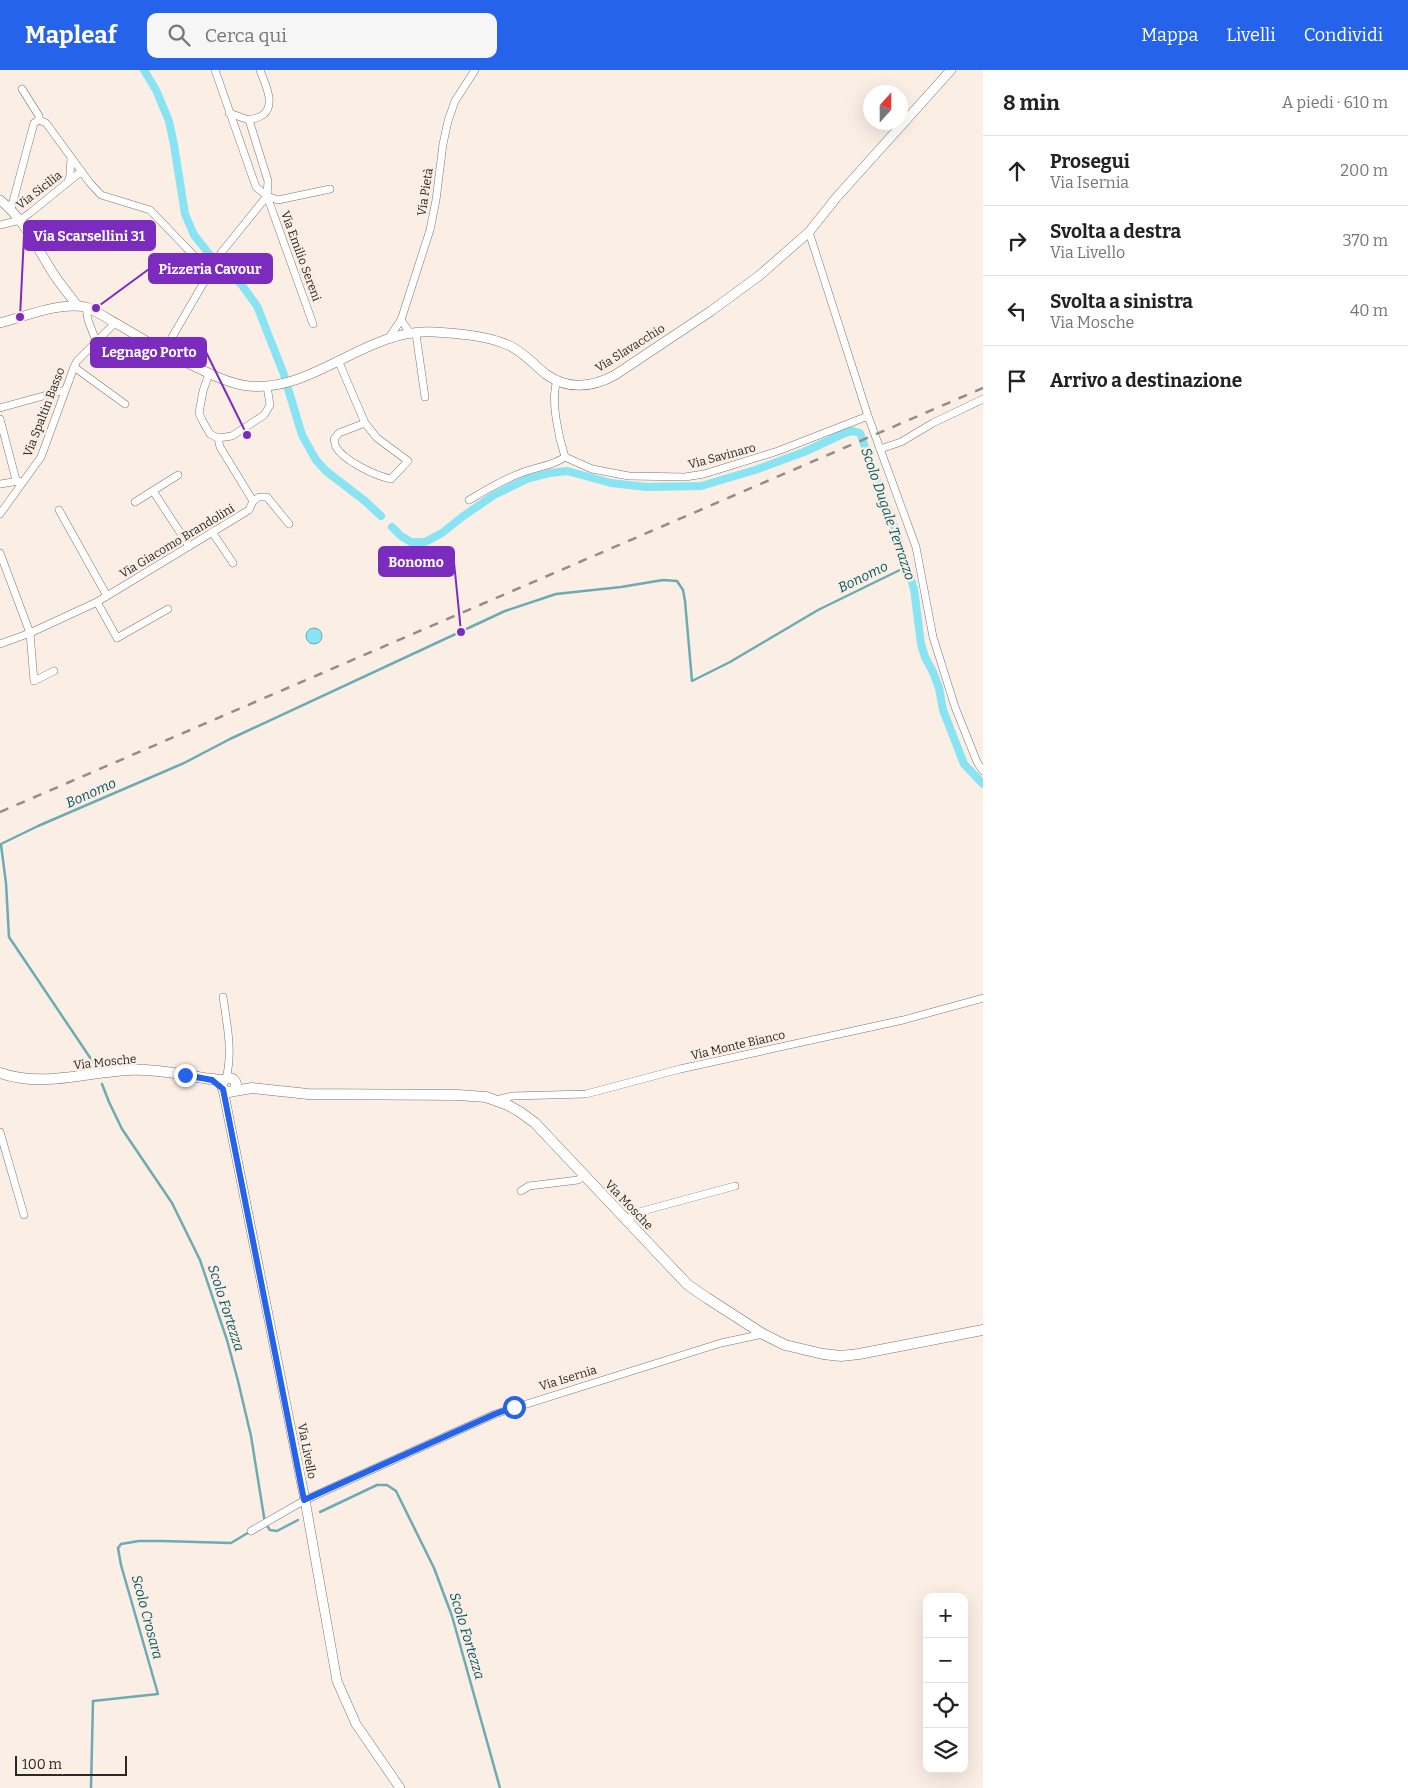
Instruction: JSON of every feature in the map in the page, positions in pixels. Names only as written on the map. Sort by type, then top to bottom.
[{"type":"main road","name":"Via Mosche","points":[[0,1073],[32,1080],[53,1080],[129,1070],[158,1071],[252,1088],[308,1094],[458,1095],[486,1097],[520,1112],[535,1123],[688,1285],[774,1340],[796,1348],[841,1356],[983,1330]]},
{"type":"street","name":"Via Emilio Sereni","points":[[215,70],[256,186],[267,196]]},
{"type":"street","points":[[229,113],[249,120],[265,114],[269,106],[268,92],[260,70]]},
{"type":"street","name":"Via Pietà","points":[[388,339],[400,320],[430,230],[448,121],[455,101],[475,70]]},
{"type":"street","name":"Via Slavacchio","points":[[81,306],[97,312],[164,351],[209,374],[239,384],[267,386],[294,380],[376,343],[388,339],[431,332],[459,334],[499,342],[516,349],[547,375],[569,385],[584,386],[600,383],[711,311],[760,275],[809,232],[836,198],[951,70]]},
{"type":"street","points":[[22,89],[39,116],[39,120]]},
{"type":"street","points":[[39,120],[46,123],[82,172]]},
{"type":"street","points":[[10,209],[34,123],[39,120]]},
{"type":"street","name":"Via Emilio Sereni","points":[[249,120],[268,181],[267,196],[313,324]]},
{"type":"street","points":[[67,182],[70,175],[71,157]]},
{"type":"street","name":"Via Sicilia","points":[[20,220],[82,172],[101,195],[146,208],[154,213],[202,264],[213,268]]},
{"type":"street","points":[[164,351],[221,253],[267,196],[278,200],[330,189]]},
{"type":"street","points":[[0,200],[20,220],[55,276],[81,306],[96,341]]},
{"type":"street","points":[[0,225],[20,220]]},
{"type":"street","points":[[809,232],[868,416],[916,547],[933,637],[955,707],[976,762],[983,771]]},
{"type":"street","points":[[0,323],[62,306],[81,306]]},
{"type":"street","points":[[400,320],[414,334],[425,397]]},
{"type":"street","name":"Via Spaltin Basso","points":[[0,514],[20,481],[42,457],[74,367],[96,341],[115,323]]},
{"type":"street","points":[[338,360],[360,416],[377,438],[408,461],[391,479],[372,473],[355,463],[336,447],[334,440],[339,433],[365,423]]},
{"type":"street","points":[[74,367],[125,404]]},
{"type":"street","points":[[209,374],[203,391],[199,413],[210,434],[218,438],[232,436],[264,415],[270,405],[267,386]]},
{"type":"street","points":[[469,500],[522,472],[559,462],[565,457],[560,439],[556,404],[555,387],[557,381]]},
{"type":"street","points":[[0,408],[65,390]]},
{"type":"street","points":[[880,449],[901,442],[933,423],[983,399]]},
{"type":"street","name":"Via Savinaro","points":[[565,457],[592,469],[629,476],[686,477],[704,474],[778,451],[868,416]]},
{"type":"street","points":[[0,419],[20,481],[0,484]]},
{"type":"street","points":[[218,438],[220,448],[253,501],[260,497],[267,497],[289,524]]},
{"type":"street","points":[[136,502],[178,475]]},
{"type":"street","points":[[153,491],[189,546]]},
{"type":"street","name":"Via Giacomo Brandolini","points":[[0,644],[30,633],[97,602],[249,510],[253,501]]},
{"type":"street","points":[[59,510],[107,596]]},
{"type":"street","points":[[212,532],[233,563]]},
{"type":"street","points":[[0,553],[30,633],[34,681],[54,671]]},
{"type":"street","points":[[97,602],[117,638],[168,609]]},
{"type":"street","points":[[223,997],[229,1040],[229,1083]]},
{"type":"street","name":"Via Monte Bianco","points":[[496,1100],[512,1096],[586,1094],[690,1067],[903,1020],[983,998]]},
{"type":"street","name":"Via Livello","points":[[229,1083],[226,1104],[304,1500],[337,1681],[356,1724],[400,1788]]},
{"type":"street","points":[[0,1132],[24,1215]]},
{"type":"street","points":[[521,1191],[529,1186],[578,1180],[584,1176]]},
{"type":"street","points":[[626,1220],[639,1212],[735,1186]]},
{"type":"street","name":"Via Isernia","points":[[251,1531],[304,1500],[495,1414],[721,1343],[763,1334]]},
{"type":"water","points":[[311,628],[317,628],[322,633],[320,642],[311,644],[306,639],[306,633]]},
{"type":"waterway","name":"Scolo Dugale Terrazzo","points":[[144,70],[156,90],[169,121],[185,214],[194,235],[210,255],[241,284],[257,306],[283,372],[302,435],[316,460],[326,471],[381,516]]},
{"type":"waterway","name":"Scolo Dugale Terrazzo","points":[[392,527],[411,542],[425,542],[442,533],[494,495],[527,479],[550,473],[567,471],[611,483],[647,487],[701,486],[755,470],[804,452],[845,433],[853,431],[860,433],[894,526],[914,589],[921,644],[939,688],[943,710],[964,764],[983,784]]},
{"type":"waterway","name":"Bonomo","points":[[1,844],[184,763],[230,739],[505,611],[556,594],[663,580],[677,581],[683,590],[685,601],[692,681],[730,662],[818,610],[906,567]]},
{"type":"waterway","name":"Scolo Fortezza","points":[[1,845],[6,883],[9,937],[95,1065]]},
{"type":"waterway","name":"Scolo Fortezza","points":[[102,1084],[122,1129],[172,1203],[200,1260],[227,1340],[238,1381],[251,1436],[265,1523],[270,1530],[277,1531],[298,1520]]},
{"type":"waterway","name":"Scolo Fortezza","points":[[320,1512],[377,1485],[387,1485],[396,1491],[434,1568],[452,1616],[500,1788]]},
{"type":"waterway","name":"Scolo Crosara","points":[[91,1788],[93,1701],[158,1694],[121,1565],[118,1548],[121,1544],[139,1541],[231,1543],[251,1531]]},
{"type":"railway","points":[[0,812],[983,388]]},
{"type":"place","name":"Pizzeria Cavour","points":[[96,308]]},
{"type":"place","name":"Via Scarsellini 31","points":[[20,317]]},
{"type":"place","name":"Legnago Porto","points":[[247,435]]},
{"type":"place","name":"Bonomo","points":[[461,632]]},
{"type":"route","points":[[185,1075],[212,1080],[223,1089],[304,1500],[514,1407]]}]
